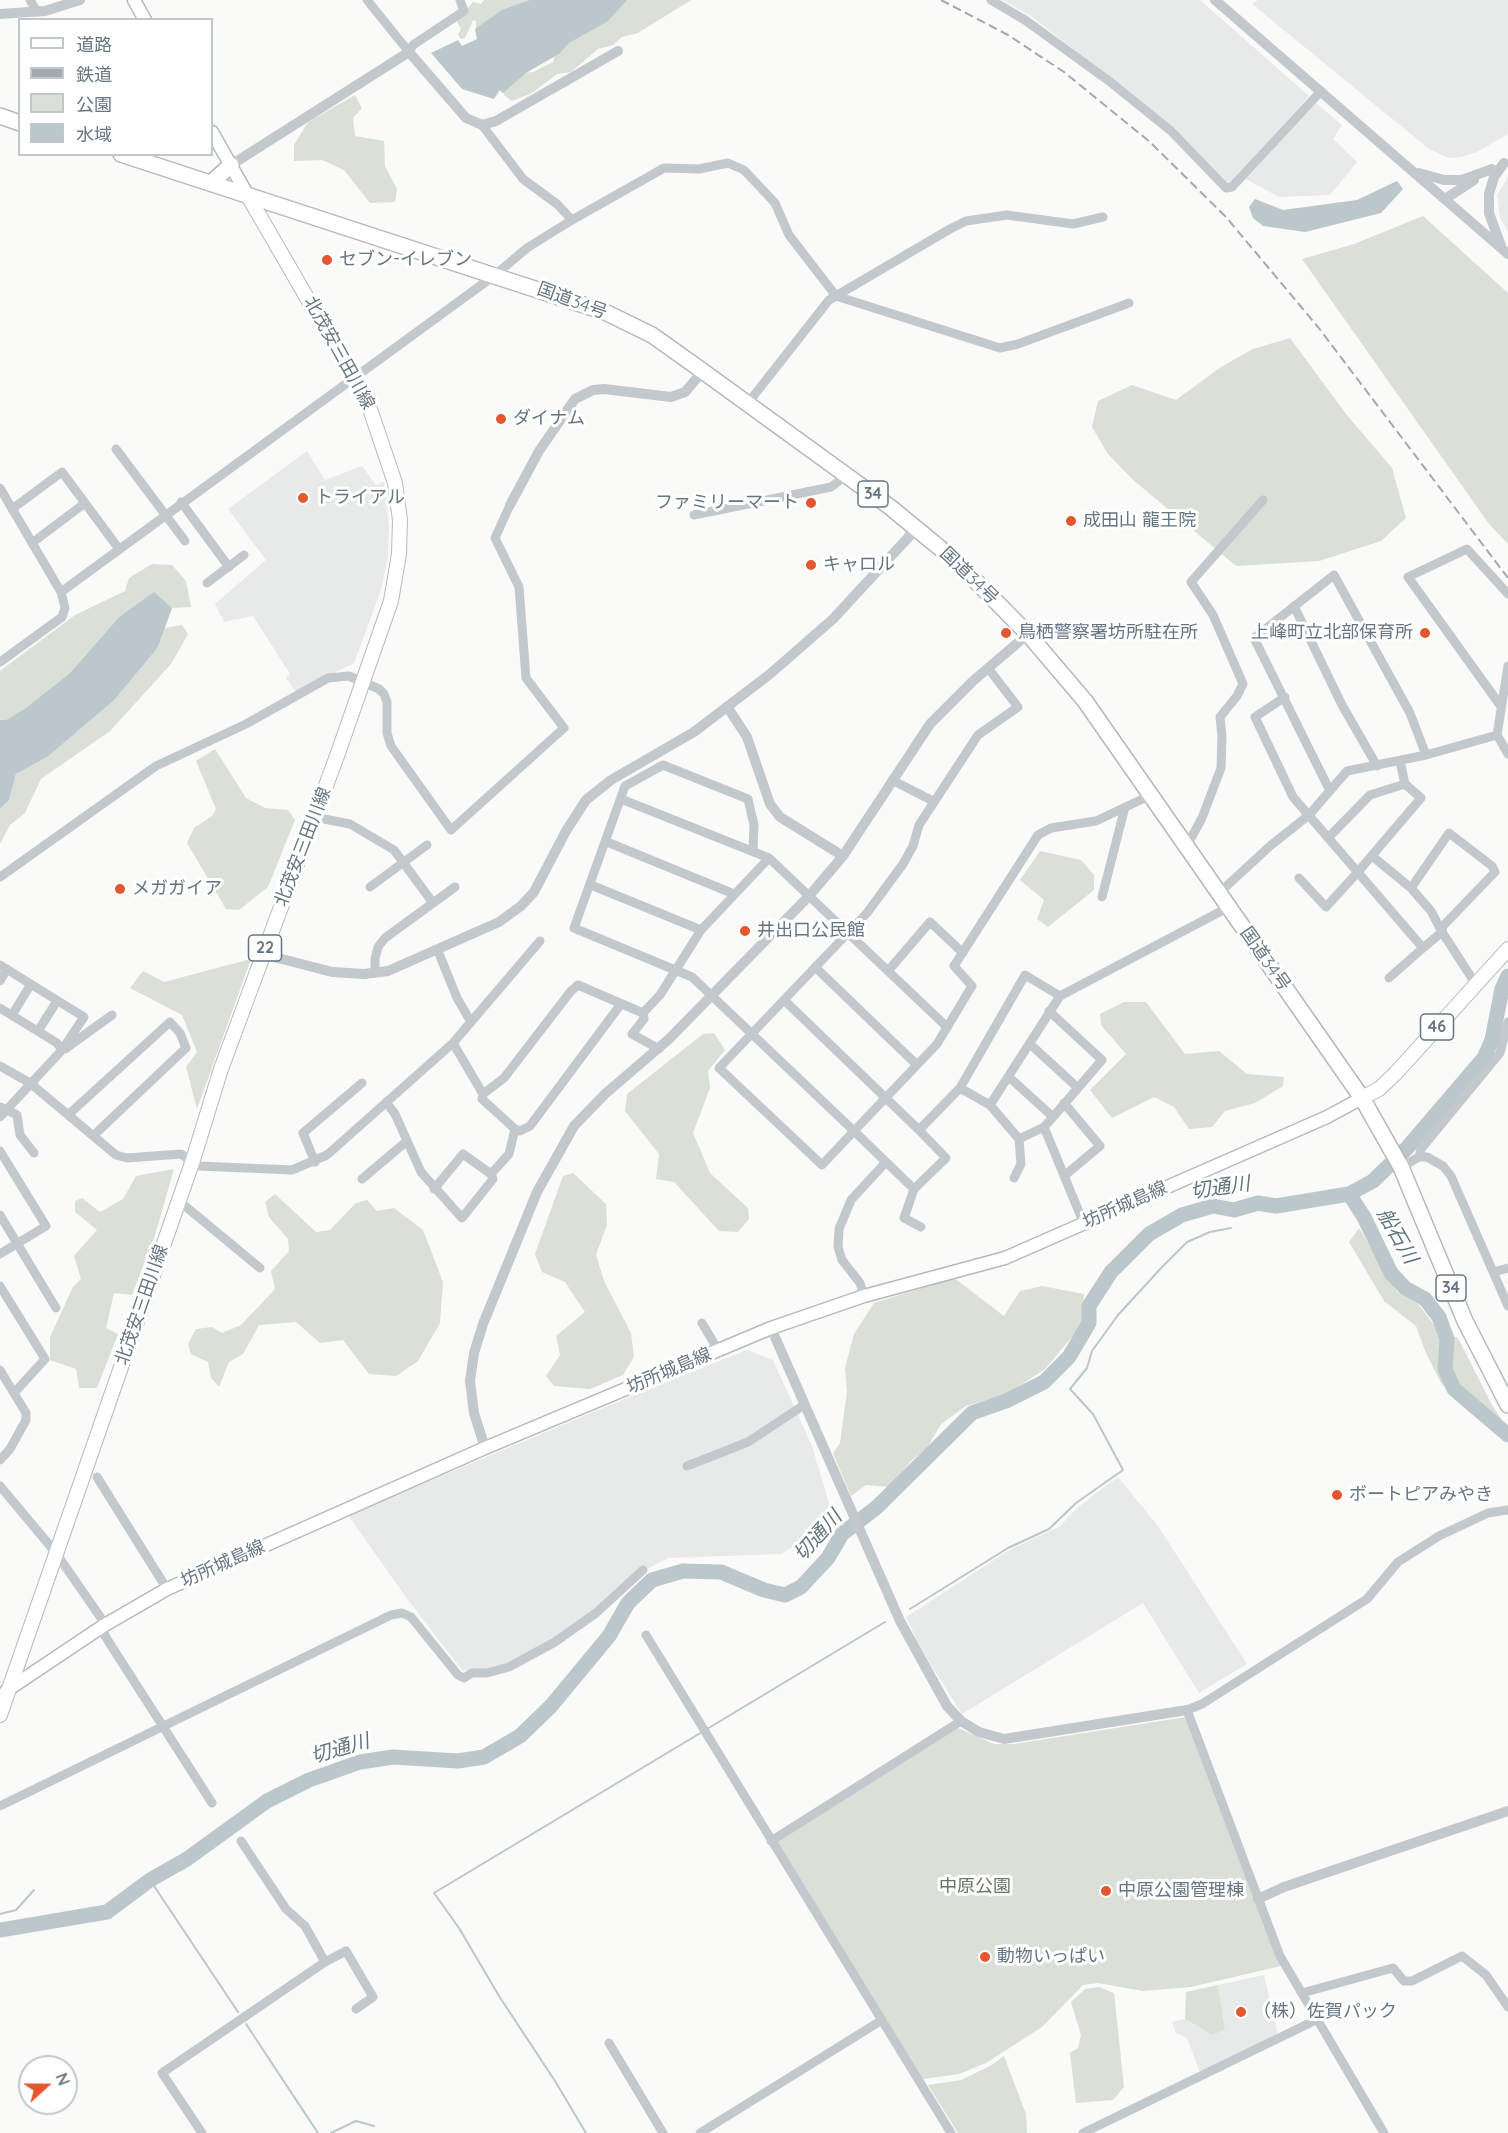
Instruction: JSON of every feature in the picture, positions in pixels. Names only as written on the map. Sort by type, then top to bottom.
[{"type":"highway","points":[[0,116],[18,122]]},
{"type":"highway","name":"国道34号","points":[[127,156],[495,274],[605,312],[652,335],[703,371],[847,475],[917,528],[957,562],[1028,634],[1085,701],[1362,1098],[1390,1143],[1465,1321],[1508,1406]]},
{"type":"highway","points":[[211,183],[231,165]]},
{"type":"main road","points":[[134,0],[144,18]]},
{"type":"main road","points":[[213,134],[248,196]]},
{"type":"main road","name":"北茂安三田川線","points":[[0,1715],[4,1692],[56,1553],[179,1201],[221,1069],[391,601],[399,554],[400,520],[395,483],[382,440],[354,375],[248,196]]},
{"type":"main road","name":"46","points":[[1362,1098],[1379,1089],[1395,1074],[1475,983],[1506,957]]},
{"type":"main road","name":"坊所城島線","points":[[4,1692],[103,1626],[167,1589],[485,1448],[771,1328],[864,1296],[1005,1258],[1327,1117],[1362,1098]]},
{"type":"street","points":[[30,0],[41,14]]},
{"type":"street","points":[[0,14],[41,14],[80,0]]},
{"type":"street","points":[[367,0],[466,118],[482,125],[523,179],[557,204],[572,220]]},
{"type":"street","points":[[231,165],[409,52],[413,45],[464,11],[460,0]]},
{"type":"street","points":[[991,0],[1025,20],[1109,81],[1170,131],[1226,188],[1232,187],[1322,91]]},
{"type":"street","points":[[1215,0],[1505,252]]},
{"type":"street","points":[[482,125],[496,121],[618,51]]},
{"type":"street","points":[[1445,199],[1506,161]]},
{"type":"street","points":[[1505,252],[1489,213],[1489,194],[1494,177],[1506,161]]},
{"type":"street","points":[[61,592],[354,375],[495,274],[527,248],[664,168],[699,170],[728,163],[736,165],[775,203],[789,235],[836,296],[1000,348],[1018,344],[1129,303]]},
{"type":"street","points":[[1410,168],[1426,176],[1444,180],[1462,180],[1492,169]]},
{"type":"street","points":[[748,403],[823,306],[836,296],[966,221],[1006,215],[1073,224],[1103,217]]},
{"type":"street","points":[[0,877],[156,766],[246,724],[328,678],[349,676],[379,689],[384,694],[387,702],[387,733],[391,746],[451,830],[564,728],[526,678],[519,587],[495,538],[539,451],[575,399],[593,390],[604,389],[671,397],[685,392],[703,371]]},
{"type":"street","points":[[116,449],[184,542]]},
{"type":"street","points":[[12,509],[62,472],[119,549]]},
{"type":"street","points":[[694,515],[831,487],[847,475]]},
{"type":"street","points":[[0,488],[61,592],[65,608],[62,617],[0,662]]},
{"type":"street","points":[[1184,844],[1190,840],[1202,818],[1221,768],[1220,717],[1237,696],[1243,684],[1213,615],[1191,582],[1263,501]]},
{"type":"street","points":[[181,502],[229,567]]},
{"type":"street","points":[[32,543],[85,503]]},
{"type":"street","points":[[263,954],[332,972],[375,973],[388,971],[438,951],[499,922],[521,906],[543,879],[577,811],[597,790],[728,708],[833,619],[917,528]]},
{"type":"street","points":[[1497,735],[1503,719],[1500,705],[1408,577],[1467,549],[1508,594]]},
{"type":"street","points":[[207,583],[244,555]]},
{"type":"street","points":[[1329,789],[1254,638],[1334,575],[1410,713],[1426,755]]},
{"type":"street","points":[[1294,606],[1342,705],[1377,766]]},
{"type":"street","points":[[485,1448],[474,1413],[470,1381],[474,1353],[483,1324],[537,1192],[574,1126],[605,1094],[659,1049],[809,896],[843,856],[930,724],[988,668],[1028,634]]},
{"type":"street","points":[[1500,705],[1508,666]]},
{"type":"street","points":[[988,668],[1018,707],[978,735],[919,825],[914,846],[903,864],[867,913],[720,1068],[822,1165],[937,1044],[972,986],[954,966],[1038,835],[1051,828],[1096,821],[1151,795]]},
{"type":"street","points":[[1285,697],[1255,717],[1293,797],[1423,948]]},
{"type":"street","points":[[728,708],[747,736],[756,756],[770,804],[780,817],[843,856]]},
{"type":"street","points":[[1220,893],[1270,846],[1309,815],[1329,789],[1347,771],[1426,755],[1497,735]]},
{"type":"street","points":[[1497,735],[1508,754]]},
{"type":"street","points":[[1299,878],[1326,907],[1372,856],[1421,798],[1405,784],[1400,761]]},
{"type":"street","points":[[753,850],[754,825],[748,799],[663,765],[625,786],[607,842],[574,928],[692,977],[914,1189]]},
{"type":"street","points":[[892,780],[933,801]]},
{"type":"street","points":[[1328,838],[1370,795],[1405,784]]},
{"type":"street","points":[[621,799],[769,858],[947,1027]]},
{"type":"street","points":[[1102,897],[1125,807]]},
{"type":"street","points":[[314,817],[350,824],[394,850],[433,903]]},
{"type":"street","points":[[1389,978],[1442,932],[1443,926],[1495,872],[1492,866],[1449,833],[1411,888]]},
{"type":"street","points":[[607,842],[734,894]]},
{"type":"street","points":[[370,887],[427,845]]},
{"type":"street","points":[[1372,856],[1411,888],[1431,911],[1475,983]]},
{"type":"street","points":[[643,1013],[660,995],[701,930],[769,858]]},
{"type":"street","points":[[591,885],[701,930]]},
{"type":"street","points":[[375,973],[375,959],[385,938],[455,887]]},
{"type":"street","points":[[990,1105],[1060,996],[1229,907]]},
{"type":"street","points":[[888,970],[930,922],[963,953]]},
{"type":"street","points":[[0,1066],[30,1083],[116,1155],[127,1158],[181,1154],[193,1160],[198,1166],[292,1170],[327,1155],[453,1043],[540,941]]},
{"type":"street","points":[[438,951],[471,1022]]},
{"type":"street","points":[[0,981],[4,967],[84,1017],[62,1050],[2,1111]]},
{"type":"street","points":[[815,967],[917,1065]]},
{"type":"street","points":[[919,1130],[960,1088],[1025,975],[1060,996]]},
{"type":"street","points":[[12,1015],[31,984]]},
{"type":"street","points":[[483,1094],[504,1078],[578,985],[643,1013]]},
{"type":"street","points":[[38,1032],[57,1000]]},
{"type":"street","points":[[784,1000],[946,1158],[914,1189],[904,1218],[921,1227]]},
{"type":"street","points":[[453,1043],[483,1094],[482,1099],[514,1129],[520,1131],[530,1126],[621,1004]]},
{"type":"street","points":[[0,1008],[62,1050]]},
{"type":"street","points":[[1019,1139],[1044,1127],[1102,1060],[1049,1011]]},
{"type":"street","points":[[643,1013],[644,1019],[632,1034],[659,1049]]},
{"type":"street","points":[[62,1050],[70,1047],[112,1015]]},
{"type":"street","points":[[68,1115],[170,1022],[180,1033],[186,1048],[93,1136]]},
{"type":"street","points":[[1419,1157],[1421,1149],[1500,1053],[1508,1022]]},
{"type":"street","points":[[1030,1044],[1077,1088]]},
{"type":"street","points":[[1009,1077],[1053,1117]]},
{"type":"street","points":[[315,1162],[303,1133],[362,1083]]},
{"type":"street","points":[[960,1088],[990,1105],[1019,1139],[1021,1164],[1014,1178]]},
{"type":"street","points":[[386,1102],[395,1114],[421,1172],[434,1189],[462,1218],[493,1179],[490,1174],[463,1154],[434,1189]]},
{"type":"street","points":[[1064,1103],[1100,1146],[1064,1176]]},
{"type":"street","points":[[2,1111],[17,1115],[20,1135],[34,1153]]},
{"type":"street","points":[[1044,1127],[1084,1224]]},
{"type":"street","points":[[490,1174],[509,1154],[514,1129]]},
{"type":"street","points":[[362,1179],[407,1140]]},
{"type":"street","points":[[0,1151],[46,1226],[0,1254]]},
{"type":"street","points":[[1401,1167],[1419,1157],[1427,1157],[1443,1166],[1458,1187],[1508,1306]]},
{"type":"street","points":[[864,1296],[860,1284],[842,1260],[838,1247],[839,1229],[851,1200],[886,1162]]},
{"type":"street","points":[[179,1201],[260,1268]]},
{"type":"street","points":[[0,1215],[56,1308]]},
{"type":"street","points":[[1493,1272],[1508,1268]]},
{"type":"street","points":[[0,1286],[45,1359],[14,1393]]},
{"type":"street","points":[[702,1323],[718,1350]]},
{"type":"street","points":[[771,1328],[900,1621],[947,1706],[961,1721],[979,1732],[1004,1739],[1187,1710],[1202,1704],[1367,1599],[1398,1562],[1438,1536],[1488,1513],[1508,1510]]},
{"type":"street","points":[[0,1370],[26,1413],[26,1420],[0,1458]]},
{"type":"street","points":[[687,1466],[748,1442],[804,1405]]},
{"type":"street","points":[[97,1477],[167,1589]]},
{"type":"street","points":[[0,1486],[56,1553],[100,1618],[105,1636],[212,1803]]},
{"type":"street","points":[[0,1806],[391,1615],[402,1613],[411,1617],[458,1675],[464,1678],[472,1673],[487,1673],[509,1667],[555,1642],[596,1613],[644,1569]]},
{"type":"street","points":[[646,1635],[951,2133]]},
{"type":"street","points":[[1187,1710],[1280,1956],[1384,2133]]},
{"type":"street","points":[[771,1841],[961,1721]]},
{"type":"street","points":[[1258,1899],[1284,1887],[1508,1811]]},
{"type":"street","points":[[241,1841],[286,1909],[305,1926],[326,1962]]},
{"type":"street","points":[[202,2133],[162,2073],[326,1962],[346,1951],[373,1997],[356,2009]]},
{"type":"street","points":[[1302,1993],[1394,1968],[1404,1980],[1412,1981],[1462,1956],[1486,1975],[1508,2007]]},
{"type":"street","points":[[700,2133],[882,2020]]},
{"type":"street","points":[[1083,2133],[1317,2020]]},
{"type":"street","points":[[609,2043],[663,2133]]},
{"type":"shaded area","points":[[1002,0],[1200,0],[1309,96],[1229,185],[1170,125],[1031,16]]},
{"type":"shaded area","points":[[1258,0],[1508,0],[1508,134],[1477,152],[1461,157],[1449,158],[1429,149],[1252,4]]},
{"type":"shaded area","points":[[1315,102],[1342,125],[1333,139],[1357,162],[1330,195],[1279,197],[1246,179]]},
{"type":"shaded area","points":[[1508,177],[1508,232],[1500,218],[1497,195]]},
{"type":"shaded area","points":[[307,451],[325,480],[362,466],[376,485],[384,482],[389,525],[388,557],[381,590],[354,663],[296,692],[286,678],[290,674],[253,616],[224,622],[215,604],[266,560],[228,509]]},
{"type":"shaded area","points":[[747,1350],[773,1360],[812,1446],[831,1510],[809,1537],[781,1554],[668,1558],[626,1580],[565,1635],[502,1668],[463,1671],[405,1596],[348,1515],[651,1388]]},
{"type":"shaded area","points":[[1118,1477],[1158,1526],[1247,1664],[1199,1693],[1143,1603],[962,1714],[921,1649],[906,1617],[1011,1549],[1059,1527],[1078,1507]]},
{"type":"shaded area","points":[[1264,1975],[1278,2036],[1200,2072],[1187,2038],[1176,2033],[1172,2022],[1185,2019],[1212,2035],[1225,2030],[1218,1985]]},
{"type":"green space","points":[[484,0],[533,0],[476,31],[476,21],[473,20],[465,38],[461,39],[458,35],[461,29],[457,22],[459,18],[473,2],[481,4]]},
{"type":"green space","points":[[607,0],[691,0],[638,33],[622,37],[613,45],[598,49],[571,72],[557,74],[532,93],[512,101],[504,95],[503,88],[522,73],[533,72],[553,62],[556,53]]},
{"type":"green space","points":[[355,95],[362,108],[353,118],[355,136],[384,141],[385,166],[397,189],[395,202],[370,203],[344,170],[322,160],[294,161],[294,145],[308,122]]},
{"type":"green space","points":[[1423,216],[1508,293],[1508,544],[1489,524],[1302,259],[1354,244]]},
{"type":"green space","points":[[1290,338],[1346,414],[1392,468],[1406,518],[1381,541],[1319,561],[1236,566],[1132,479],[1108,454],[1092,427],[1098,401],[1132,385],[1176,400],[1221,367],[1253,349]]},
{"type":"green space","points":[[152,564],[172,565],[186,581],[191,607],[172,608],[154,593],[119,617],[70,673],[27,707],[6,720],[0,720],[0,671],[75,615],[125,591],[129,578]]},
{"type":"green space","points":[[182,625],[188,634],[171,664],[110,731],[41,779],[25,813],[10,825],[0,844],[0,809],[9,800],[16,774],[47,757],[158,647],[165,628]]},
{"type":"green space","points":[[215,749],[246,798],[265,808],[288,810],[295,820],[268,887],[239,910],[226,909],[187,843],[194,828],[212,816],[216,809],[196,761]]},
{"type":"green space","points":[[1040,851],[1081,860],[1094,875],[1094,890],[1048,927],[1037,919],[1044,900],[1020,880]]},
{"type":"green space","points":[[251,959],[197,1109],[186,1067],[197,1052],[182,1015],[130,988],[143,971],[164,982]]},
{"type":"green space","points":[[1124,1002],[1146,1002],[1185,1054],[1219,1051],[1247,1074],[1284,1077],[1283,1086],[1255,1103],[1225,1111],[1212,1127],[1189,1129],[1174,1107],[1154,1097],[1112,1118],[1090,1090],[1126,1054],[1101,1025],[1100,1014]]},
{"type":"green space","points":[[714,1033],[725,1050],[708,1071],[710,1088],[693,1133],[710,1173],[748,1208],[749,1219],[738,1232],[719,1231],[674,1182],[656,1179],[659,1154],[625,1111],[627,1094],[703,1034]]},
{"type":"green space","points":[[174,1169],[155,1235],[132,1295],[114,1293],[106,1328],[118,1334],[97,1388],[79,1388],[76,1369],[50,1360],[50,1337],[73,1287],[81,1279],[74,1256],[97,1230],[75,1212],[75,1201],[82,1198],[100,1212],[123,1199],[136,1176]]},
{"type":"green space","points":[[573,1173],[606,1204],[607,1224],[596,1255],[604,1281],[631,1333],[634,1357],[623,1375],[590,1389],[554,1386],[546,1376],[560,1355],[556,1336],[585,1312],[565,1282],[542,1272],[535,1254],[563,1176]]},
{"type":"green space","points":[[275,1194],[316,1232],[330,1230],[356,1203],[367,1200],[377,1211],[394,1208],[423,1230],[443,1282],[440,1323],[418,1361],[396,1376],[369,1374],[343,1340],[320,1343],[296,1322],[259,1325],[243,1354],[229,1362],[219,1387],[211,1378],[208,1362],[191,1354],[188,1344],[196,1329],[212,1327],[222,1333],[241,1325],[275,1289],[271,1271],[289,1251],[288,1239],[269,1217],[265,1202]]},
{"type":"green space","points":[[1359,1228],[1397,1292],[1418,1304],[1438,1330],[1458,1338],[1492,1405],[1508,1429],[1495,1432],[1441,1383],[1416,1326],[1384,1301],[1349,1242]]},
{"type":"green space","points":[[954,1278],[1004,1316],[1020,1291],[1042,1286],[1084,1294],[1082,1325],[1045,1369],[1007,1394],[966,1406],[941,1424],[927,1448],[911,1461],[890,1487],[866,1485],[851,1496],[833,1453],[840,1443],[847,1391],[845,1368],[854,1334],[874,1303]]},
{"type":"green space","name":"中原公園","points":[[1186,1717],[1281,1966],[1191,1987],[1143,1991],[1098,1983],[1083,1985],[1042,2027],[986,2063],[959,2074],[923,2079],[774,1836],[958,1728],[994,1744],[1014,1744]]},
{"type":"green space","points":[[1218,1985],[1225,2030],[1212,2035],[1185,2019],[1186,1992]]},
{"type":"green space","points":[[1099,1987],[1114,1993],[1124,2087],[1113,2100],[1076,2103],[1070,2053],[1078,2048],[1081,2035],[1071,2002],[1085,1989]]},
{"type":"green space","points":[[1004,2056],[1026,2114],[1027,2133],[958,2133],[928,2085],[961,2080],[990,2066]]},
{"type":"water","points":[[530,0],[627,0],[608,21],[569,43],[559,54],[526,73],[503,93],[500,90],[494,99],[462,89],[431,53],[458,40],[462,46],[477,39],[475,29],[502,10]]},
{"type":"water","points":[[1397,181],[1403,189],[1381,213],[1305,232],[1263,226],[1253,218],[1249,207],[1255,199],[1283,210],[1357,200]]},
{"type":"water","points":[[154,592],[172,608],[158,647],[114,700],[47,757],[16,774],[9,800],[0,809],[0,720],[6,720],[27,707],[70,673],[119,617]]},
{"type":"waterway","name":"切通川","points":[[0,1930],[107,1912],[150,1880],[187,1859],[267,1801],[309,1780],[360,1762],[393,1757],[458,1761],[484,1757],[520,1736],[551,1706],[609,1636],[628,1603],[652,1580],[683,1571],[721,1572],[764,1590],[785,1595],[801,1587],[828,1558],[842,1534],[877,1507],[972,1413],[1006,1401],[1044,1382],[1069,1357],[1089,1323],[1089,1306],[1111,1272],[1149,1234],[1182,1215],[1213,1206],[1234,1210],[1258,1203],[1276,1206],[1349,1194],[1373,1181],[1407,1148],[1484,1058],[1492,1040],[1502,989],[1508,976]]},
{"type":"waterway","name":"船石川","points":[[1349,1194],[1364,1217],[1391,1273],[1405,1288],[1425,1299],[1439,1317],[1447,1339],[1445,1369],[1454,1389],[1508,1435]]},
{"type":"waterway","points":[[910,1609],[1008,1548],[1049,1529],[1076,1503],[1123,1470],[1093,1414],[1070,1389],[1087,1368],[1092,1351],[1118,1315],[1162,1267],[1187,1242],[1210,1232],[1231,1228]]},
{"type":"waterway","points":[[707,1729],[885,1622]]},
{"type":"waterway","points":[[586,2133],[499,1996],[459,1928],[434,1893],[702,1732]]},
{"type":"waterway","points":[[150,1880],[238,2012]]},
{"type":"waterway","points":[[0,1914],[16,1910],[34,1890]]},
{"type":"waterway","points":[[246,2024],[318,2133]]},
{"type":"waterway","points":[[331,2133],[356,2121],[374,2126]]},
{"type":"railway","points":[[941,0],[1008,35],[1064,72],[1150,142],[1226,217],[1318,327],[1508,578]]},
{"type":"place","name":"セブン-イレブン","points":[[327,260]]},
{"type":"place","name":"ダイナム","points":[[501,419]]},
{"type":"place","name":"トライアル","points":[[303,498]]},
{"type":"place","name":"ファミリーマート","points":[[811,503]]},
{"type":"place","name":"成田山 龍王院","points":[[1071,521]]},
{"type":"place","name":"キャロル","points":[[811,565]]},
{"type":"place","name":"鳥栖警察署坊所駐在所","points":[[1006,633]]},
{"type":"place","name":"上峰町立北部保育所","points":[[1425,633]]},
{"type":"place","name":"メガガイア","points":[[120,889]]},
{"type":"place","name":"井出口公民館","points":[[745,931]]},
{"type":"place","name":"ボートピアみやき","points":[[1337,1495]]},
{"type":"place","name":"中原公園管理棟","points":[[1106,1891]]},
{"type":"place","name":"動物いっぱい","points":[[985,1957]]},
{"type":"place","name":"（株）佐賀パック","points":[[1241,2012]]}]
